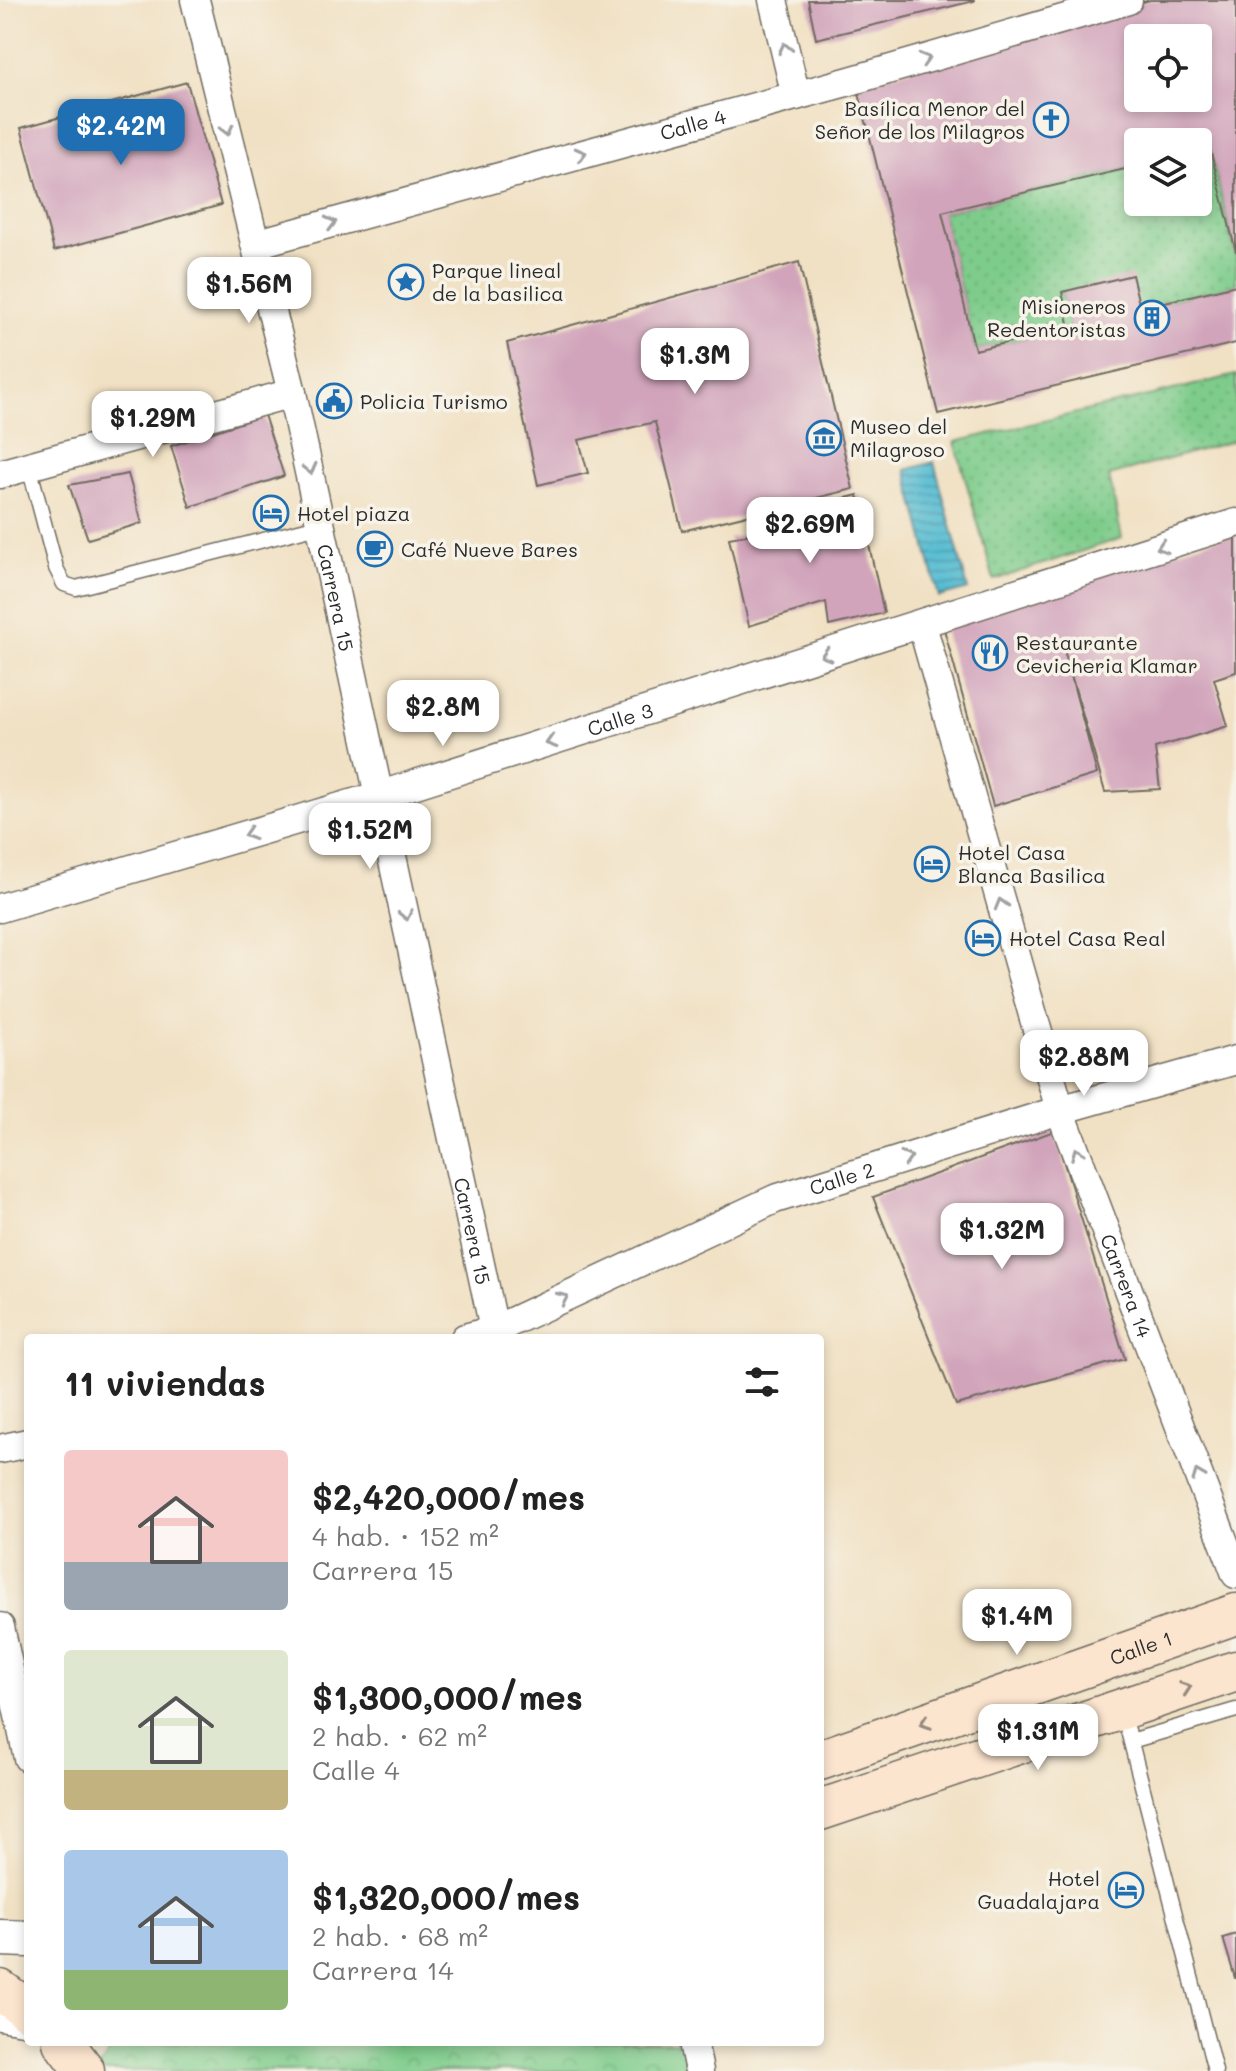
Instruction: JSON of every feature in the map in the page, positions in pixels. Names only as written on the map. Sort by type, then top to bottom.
[{"type":"main road","name":"Calle 1","points":[[824,1759],[1236,1614]]},
{"type":"main road","points":[[824,1809],[1126,1726],[1236,1671]]},
{"type":"main road","points":[[0,1990],[24,2007]]},
{"type":"main road","points":[[66,2046],[84,2070]]},
{"type":"main road","points":[[82,2046],[84,2070]]},
{"type":"main road","points":[[84,2070],[99,2046]]},
{"type":"street","name":"Carrera 15","points":[[195,0],[322,525],[495,1334]]},
{"type":"street","points":[[773,0],[796,96]]},
{"type":"street","name":"Calle 4","points":[[255,244],[796,96],[1128,0]]},
{"type":"street","points":[[0,474],[292,393]]},
{"type":"street","name":"Calle 3","points":[[0,908],[381,795],[1236,523]]},
{"type":"street","name":"Carrera 14","points":[[922,625],[1060,1110],[1236,1574]]},
{"type":"street","name":"Calle 2","points":[[495,1334],[775,1199],[1060,1110],[1236,1060]]},
{"type":"street","points":[[0,1449],[24,1444]]},
{"type":"street","points":[[0,1627],[24,1739]]},
{"type":"street","points":[[0,1938],[24,1939]]},
{"type":"street","points":[[0,1984],[24,1984]]},
{"type":"street","points":[[0,2019],[24,2023]]},
{"type":"street","points":[[694,2046],[699,2071]]},
{"type":"lane","points":[[29,466],[56,568],[64,584],[76,588],[322,525]]},
{"type":"lane","points":[[1215,2071],[1126,1726],[1236,1710]]},
{"type":"green space","points":[[1212,157],[1236,257],[1236,285],[1140,308],[1062,292],[1070,328],[975,350],[942,212],[1124,169],[1124,216],[1212,216]]},
{"type":"green space","points":[[1236,375],[1236,440],[1109,476],[1122,538],[994,580],[955,442]]},
{"type":"green space","points":[[113,2046],[684,2046],[689,2071],[97,2071]]},
{"type":"water","points":[[934,462],[968,589],[939,597],[906,470]]},
{"type":"building","points":[[808,0],[974,0],[974,1],[816,39]]},
{"type":"building","name":"Basílica Menor del Señor de los Milagros","points":[[1150,0],[1236,0],[1236,252],[1212,157],[1212,128],[1124,128],[1124,169],[942,212],[975,350],[1070,328],[1062,292],[1132,275],[1140,308],[1236,285],[1236,343],[938,414],[857,85]]},
{"type":"building","points":[[187,82],[221,205],[54,251],[21,128]]},
{"type":"building","points":[[799,262],[853,489],[682,531],[655,422],[579,440],[588,473],[538,485],[507,343]]},
{"type":"building","points":[[264,415],[284,476],[190,507],[171,446]]},
{"type":"building","points":[[128,474],[142,523],[88,539],[69,485]]},
{"type":"building","points":[[858,495],[884,613],[829,626],[826,602],[749,626],[729,538],[779,529],[774,516]]},
{"type":"building","points":[[1236,533],[1236,672],[1214,679],[1228,726],[1155,748],[1160,789],[1105,792],[1064,650],[1097,774],[993,806],[942,622]]},
{"type":"building","points":[[1054,1131],[1125,1359],[956,1405],[873,1197]]},
{"type":"building","points":[[1236,1934],[1236,1978],[1235,1978],[1223,1938]]},
{"type":"place","name":"Basílica Menor del Señor de los Milagros","points":[[1051,120]]},
{"type":"place","name":"Parque lineal de la basilica","points":[[406,282]]},
{"type":"place","name":"Misioneros Redentoristas","points":[[1152,318]]},
{"type":"place","name":"Policia Turismo","points":[[334,401]]},
{"type":"place","name":"Museo del Milagroso","points":[[824,438]]},
{"type":"place","name":"Hotel piaza","points":[[271,513]]},
{"type":"place","name":"Café Nueve Bares","points":[[375,549]]},
{"type":"place","name":"Restaurante Cevicheria Klamar","points":[[990,653]]},
{"type":"place","name":"Hotel Casa Blanca Basilica","points":[[932,864]]},
{"type":"place","name":"Hotel Casa Real","points":[[983,938]]},
{"type":"place","name":"Hotel Guadalajara","points":[[1126,1890]]}]
